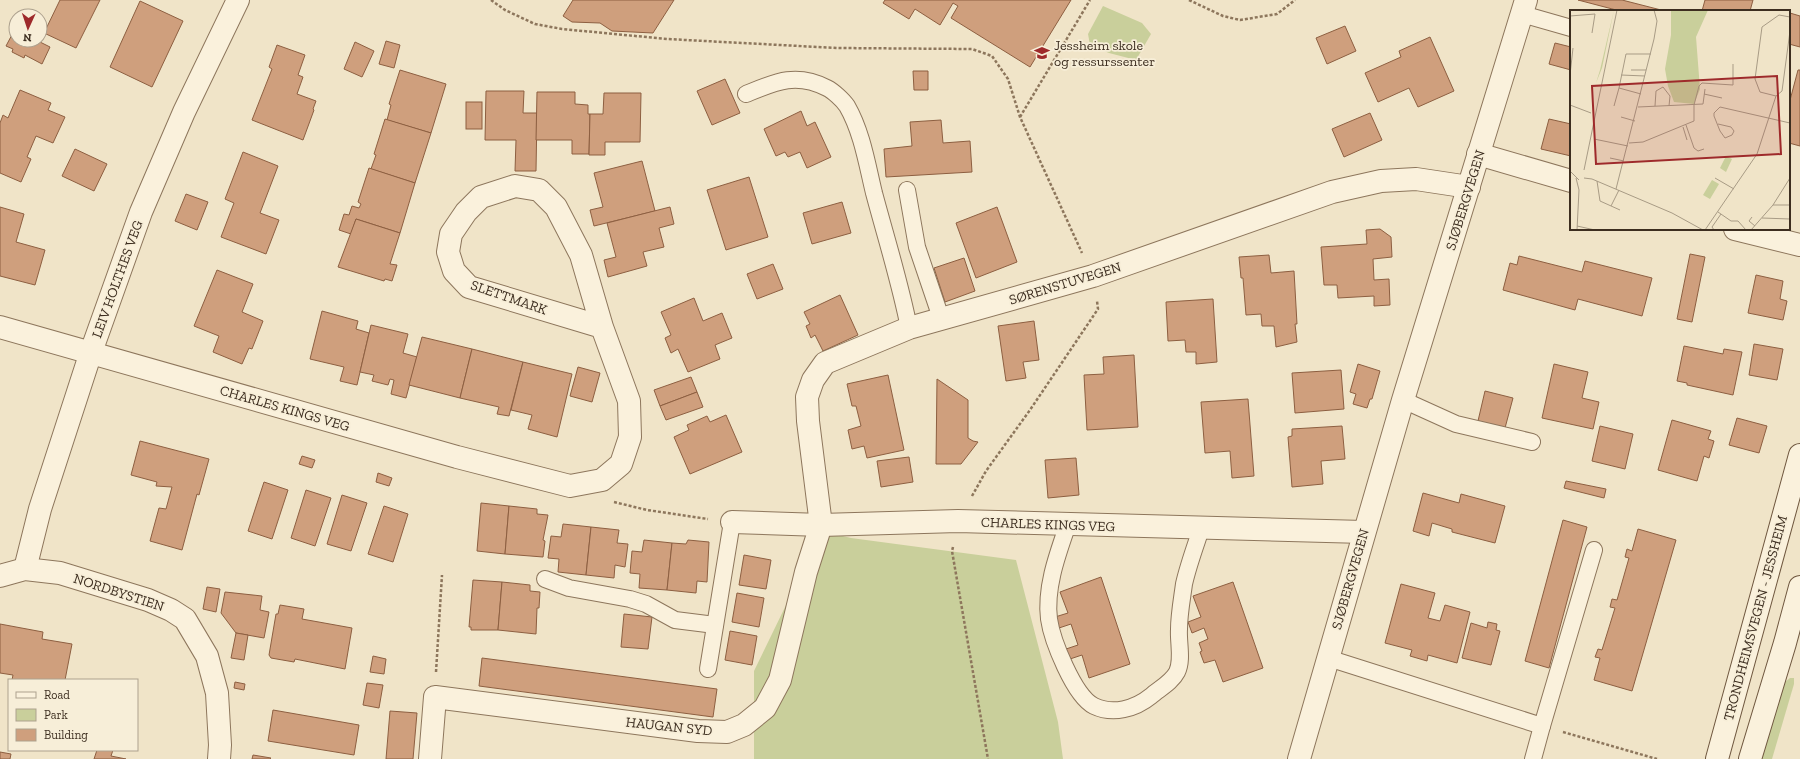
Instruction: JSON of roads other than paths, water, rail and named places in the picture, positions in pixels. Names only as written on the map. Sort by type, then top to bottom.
[{"type":"street","name":"LEIV HOLTHES VEG","points":[[25,569],[40,510],[91,352],[141,212],[184,112],[238,0]]},
{"type":"street","name":"SJØBERGVEGEN","points":[[1299,759],[1403,400],[1524,7]]},
{"type":"street","points":[[1478,154],[1570,181]]},
{"type":"street","name":"SØRENSTUVEGEN","points":[[821,525],[808,421],[807,397],[813,380],[825,363],[909,328],[1093,276],[1332,192],[1381,181],[1416,179],[1469,187]]},
{"type":"street","name":"SLETTMARK","points":[[570,486],[602,480],[620,464],[630,437],[628,401],[602,327],[581,255],[556,207],[539,190],[514,186],[480,196],[466,212],[451,234],[448,252],[454,271],[469,287],[602,327]]},
{"type":"street","points":[[1739,230],[1800,245]]},
{"type":"street","name":"CHARLES KINGS VEG","points":[[0,327],[325,420],[570,486]]},
{"type":"street","name":"TRONDHEIMSVEGEN - JESSHEIM","points":[[1717,759],[1800,454]]},
{"type":"street","name":"CHARLES KINGS VEG","points":[[732,522],[821,525],[958,521],[1201,529],[1364,532]]},
{"type":"street","name":"HAUGAN SYD","points":[[430,759],[435,697],[698,730],[727,732],[744,725],[765,708],[780,680],[806,572],[821,525]]},
{"type":"street","name":"NORDBYSTIEN","points":[[0,576],[25,569],[60,573],[148,600],[171,610],[185,619],[207,656],[217,693],[220,746],[219,759]]},
{"type":"street","points":[[1750,759],[1785,643],[1800,586]]},
{"type":"lane","points":[[1524,7],[1570,28]]},
{"type":"lane","points":[[746,94],[771,84],[794,79],[806,79],[828,88],[846,104],[866,158],[900,284],[909,328]]},
{"type":"lane","points":[[907,190],[917,247],[941,318]]},
{"type":"lane","points":[[1403,400],[1456,424],[1532,442]]},
{"type":"lane","points":[[708,669],[732,522]]},
{"type":"lane","points":[[1068,524],[1054,566],[1050,593],[1049,618],[1056,646],[1076,685],[1084,697],[1093,706],[1107,711],[1122,710],[1146,700],[1176,673],[1180,665],[1179,629],[1184,584],[1201,529]]},
{"type":"lane","points":[[1533,759],[1594,550]]},
{"type":"lane","points":[[545,579],[569,588],[640,602],[675,620],[715,625]]},
{"type":"lane","points":[[1328,658],[1542,726]]},
{"type":"place","name":"Jessheim skole og ressurssenter","points":[[1042,53]]}]
